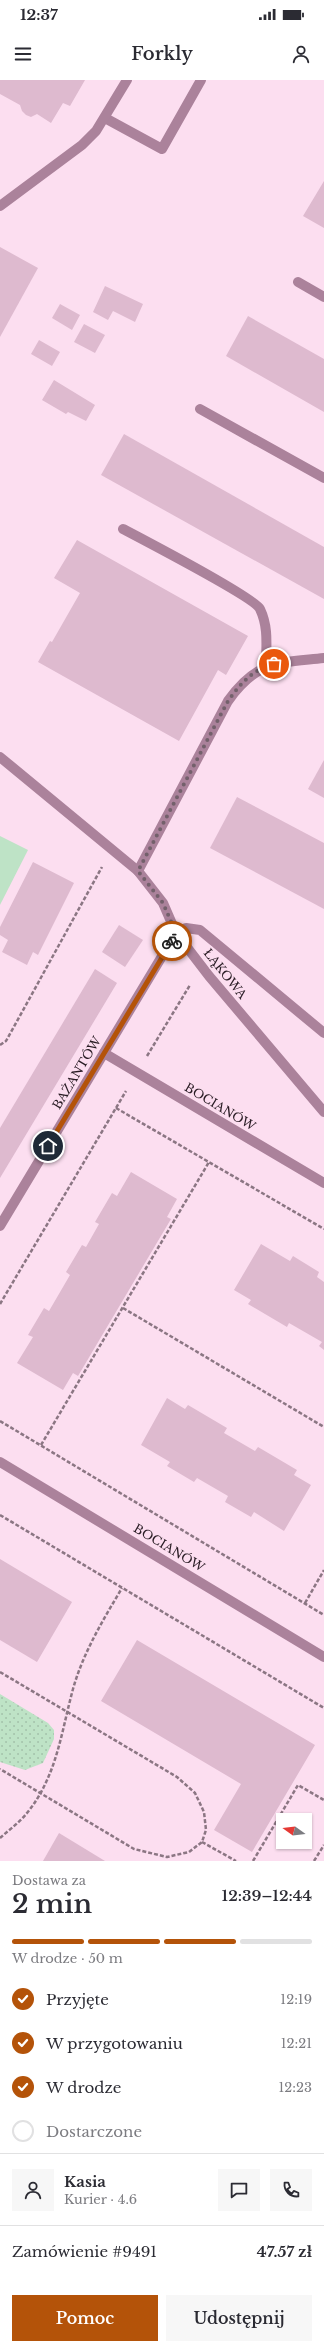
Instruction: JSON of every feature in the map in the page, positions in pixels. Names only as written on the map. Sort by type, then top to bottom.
[{"type":"street","points":[[0,206],[82,145],[96,131],[105,118],[127,80]]},
{"type":"street","points":[[105,118],[162,149],[201,80]]},
{"type":"street","points":[[298,282],[324,297]]},
{"type":"street","points":[[200,408],[324,478]]},
{"type":"street","points":[[123,529],[240,594],[260,607],[267,630],[266,666]]},
{"type":"street","points":[[138,871],[228,701],[239,685],[252,674],[266,666],[324,658]]},
{"type":"street","name":"ŁĄKOWA","points":[[0,757],[138,871],[163,903],[176,933],[201,966],[324,1112]]},
{"type":"street","points":[[176,933],[186,928],[200,930],[324,1034]]},
{"type":"street","name":"BAŻANTÓW","points":[[0,1226],[176,933]]},
{"type":"street","name":"BOCIANÓW","points":[[104,1053],[324,1183]]},
{"type":"street","name":"BOCIANÓW","points":[[0,1462],[324,1657]]},
{"type":"path","points":[[0,1045],[6,1041],[112,849]]},
{"type":"path","points":[[0,1304],[201,966]]},
{"type":"path","points":[[116,1108],[324,1229]]},
{"type":"path","points":[[41,1445],[209,1162]]},
{"type":"path","points":[[123,1308],[324,1427]]},
{"type":"path","points":[[0,1421],[324,1615]]},
{"type":"path","points":[[0,1515],[324,1708]]},
{"type":"path","points":[[304,1603],[324,1570]]},
{"type":"path","points":[[0,1838],[27,1814],[52,1771],[73,1688],[86,1654],[122,1588]]},
{"type":"path","points":[[0,1672],[177,1777],[196,1793],[204,1812],[206,1830],[202,1842],[189,1852],[167,1857],[134,1849],[0,1769]]},
{"type":"path","points":[[253,1861],[298,1785],[324,1800]]},
{"type":"path","points":[[202,1842],[236,1861]]},
{"type":"path","points":[[314,1861],[324,1845]]},
{"type":"green space","points":[[0,836],[28,850],[0,905]]},
{"type":"green space","points":[[0,1694],[48,1723],[54,1730],[54,1739],[43,1763],[25,1770],[0,1762]]},
{"type":"building","points":[[0,80],[85,80],[70,106],[63,103],[51,123],[37,114],[31,117],[26,115],[22,111],[20,105],[0,94]]},
{"type":"building","points":[[324,181],[324,228],[303,216]]},
{"type":"building","points":[[0,247],[38,268],[0,337]]},
{"type":"building","points":[[105,286],[143,304],[135,322],[113,311],[108,320],[93,312]]},
{"type":"building","points":[[60,304],[80,315],[72,330],[52,318]]},
{"type":"building","points":[[248,316],[324,359],[324,412],[226,356]]},
{"type":"building","points":[[84,324],[105,335],[95,353],[74,342]]},
{"type":"building","points":[[39,340],[60,352],[52,366],[31,354]]},
{"type":"building","points":[[54,380],[95,405],[86,421],[68,412],[66,414],[42,400]]},
{"type":"building","points":[[124,434],[324,547],[324,599],[101,475]]},
{"type":"building","points":[[77,540],[248,636],[226,675],[218,670],[179,741],[38,662],[50,641],[52,642],[80,593],[54,578]]},
{"type":"building","points":[[324,760],[324,798],[308,789]]},
{"type":"building","points":[[237,797],[324,843],[324,909],[210,848]]},
{"type":"building","points":[[33,862],[74,883],[38,955],[33,952],[27,965],[2,952],[8,940],[0,935],[0,927]]},
{"type":"building","points":[[119,925],[143,940],[125,967],[102,952]]},
{"type":"building","points":[[95,969],[117,983],[0,1178],[0,1128]]},
{"type":"building","points":[[131,1172],[177,1199],[167,1217],[171,1219],[78,1376],[73,1373],[63,1390],[17,1363],[33,1337],[28,1335],[44,1308],[49,1311],[70,1275],[66,1272],[82,1245],[86,1247],[99,1224],[95,1222],[112,1193],[117,1196]]},
{"type":"building","points":[[261,1244],[290,1261],[293,1256],[319,1272],[317,1277],[324,1282],[324,1350],[319,1346],[322,1342],[289,1323],[287,1327],[248,1304],[251,1300],[234,1290]]},
{"type":"building","points":[[167,1398],[185,1409],[188,1405],[227,1428],[224,1433],[255,1451],[258,1447],[297,1470],[294,1475],[311,1485],[284,1531],[254,1512],[251,1517],[225,1502],[228,1496],[197,1478],[194,1482],[167,1466],[170,1462],[141,1445]]},
{"type":"building","points":[[0,1559],[72,1602],[37,1662],[0,1640]]},
{"type":"building","points":[[137,1640],[315,1745],[252,1852],[214,1830],[241,1784],[101,1701]]},
{"type":"building","points":[[59,1833],[105,1861],[43,1861]]},
{"type":"way so far","points":[[172,941],[176,933],[163,903],[138,871],[228,701],[239,685],[252,674],[266,666],[274,664]]},
{"type":"route","points":[[48,1146],[172,941]]}]
